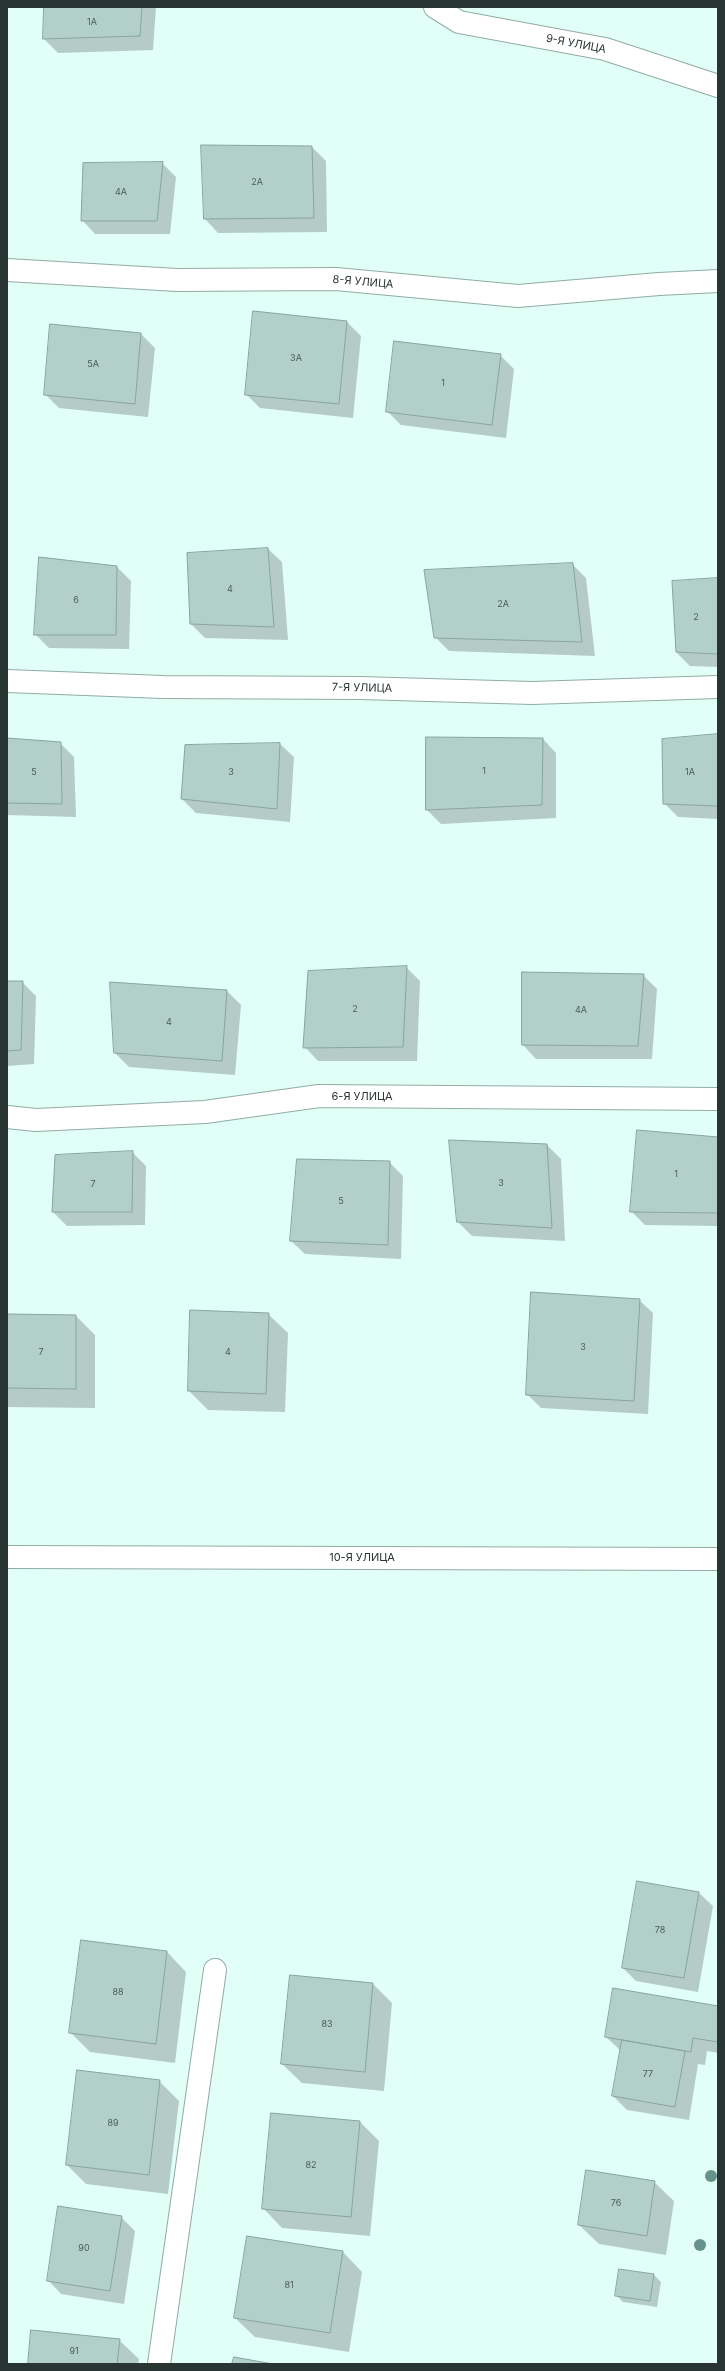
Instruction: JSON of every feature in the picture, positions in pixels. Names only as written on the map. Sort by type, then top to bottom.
[{"type":"street","name":"9-Я УЛИЦА","points":[[435,7],[459,22],[605,49],[718,86]]},
{"type":"street","name":"8-Я УЛИЦА","points":[[7,270],[177,280],[336,279],[518,296],[659,284],[718,281]]},
{"type":"street","name":"7-Я УЛИЦА","points":[[7,681],[163,687],[360,688],[532,692],[718,687]]},
{"type":"street","name":"6-Я УЛИЦА","points":[[7,1117],[36,1120],[205,1112],[319,1096],[718,1099]]},
{"type":"street","name":"10-Я УЛИЦА","points":[[7,1557],[718,1560]]},
{"type":"street","points":[[159,2364],[215,1970]]},
{"type":"building","points":[[44,7],[142,7],[140,36],[43,39]]},
{"type":"building","points":[[201,145],[312,146],[314,218],[204,219]]},
{"type":"building","points":[[163,162],[157,221],[81,221],[83,163]]},
{"type":"building","points":[[253,311],[347,321],[339,404],[245,395]]},
{"type":"building","points":[[50,324],[141,333],[135,404],[44,395]]},
{"type":"building","points":[[394,341],[501,354],[492,425],[386,412]]},
{"type":"building","points":[[268,548],[274,627],[190,624],[187,553]]},
{"type":"building","points":[[39,557],[117,566],[116,635],[34,635]]},
{"type":"building","points":[[573,563],[582,642],[434,638],[424,570]]},
{"type":"building","points":[[718,578],[718,654],[676,652],[672,581]]},
{"type":"building","points":[[718,734],[718,806],[663,804],[662,739]]},
{"type":"building","points":[[426,737],[543,738],[542,805],[426,810]]},
{"type":"building","points":[[7,738],[61,742],[62,804],[7,803]]},
{"type":"building","points":[[280,743],[277,809],[181,799],[185,745]]},
{"type":"building","points":[[407,966],[403,1047],[303,1048],[308,971]]},
{"type":"building","points":[[522,972],[644,974],[638,1046],[522,1045]]},
{"type":"building","points":[[7,981],[23,981],[21,1050],[7,1051]]},
{"type":"building","points":[[110,982],[227,990],[222,1061],[114,1053]]},
{"type":"building","points":[[637,1130],[718,1137],[718,1213],[630,1212]]},
{"type":"building","points":[[449,1140],[547,1144],[552,1228],[457,1222]]},
{"type":"building","points":[[133,1151],[132,1212],[52,1212],[55,1155]]},
{"type":"building","points":[[297,1159],[390,1161],[388,1245],[290,1241]]},
{"type":"building","points":[[531,1292],[640,1299],[634,1401],[526,1395]]},
{"type":"building","points":[[190,1310],[269,1313],[266,1394],[188,1391]]},
{"type":"building","points":[[7,1314],[76,1315],[76,1389],[7,1388]]},
{"type":"building","points":[[637,1881],[699,1892],[684,1978],[622,1968]]},
{"type":"building","points":[[81,1940],[167,1951],[156,2044],[69,2033]]},
{"type":"building","points":[[290,1975],[373,1983],[365,2072],[281,2064]]},
{"type":"building","points":[[613,1988],[718,2006],[718,2042],[693,2038],[691,2052],[605,2037]]},
{"type":"building","points":[[622,2040],[685,2051],[675,2107],[612,2096]]},
{"type":"building","points":[[77,2070],[160,2080],[149,2175],[66,2165]]},
{"type":"building","points":[[271,2113],[360,2121],[351,2217],[262,2209]]},
{"type":"building","points":[[586,2170],[655,2181],[647,2236],[578,2225]]},
{"type":"building","points":[[58,2206],[122,2216],[110,2291],[47,2281]]},
{"type":"building","points":[[247,2236],[343,2251],[330,2333],[234,2318]]},
{"type":"building","points":[[619,2269],[654,2274],[650,2301],[615,2296]]},
{"type":"building","points":[[31,2330],[120,2339],[117,2364],[28,2364]]},
{"type":"building","points":[[234,2357],[273,2364],[232,2364]]}]
